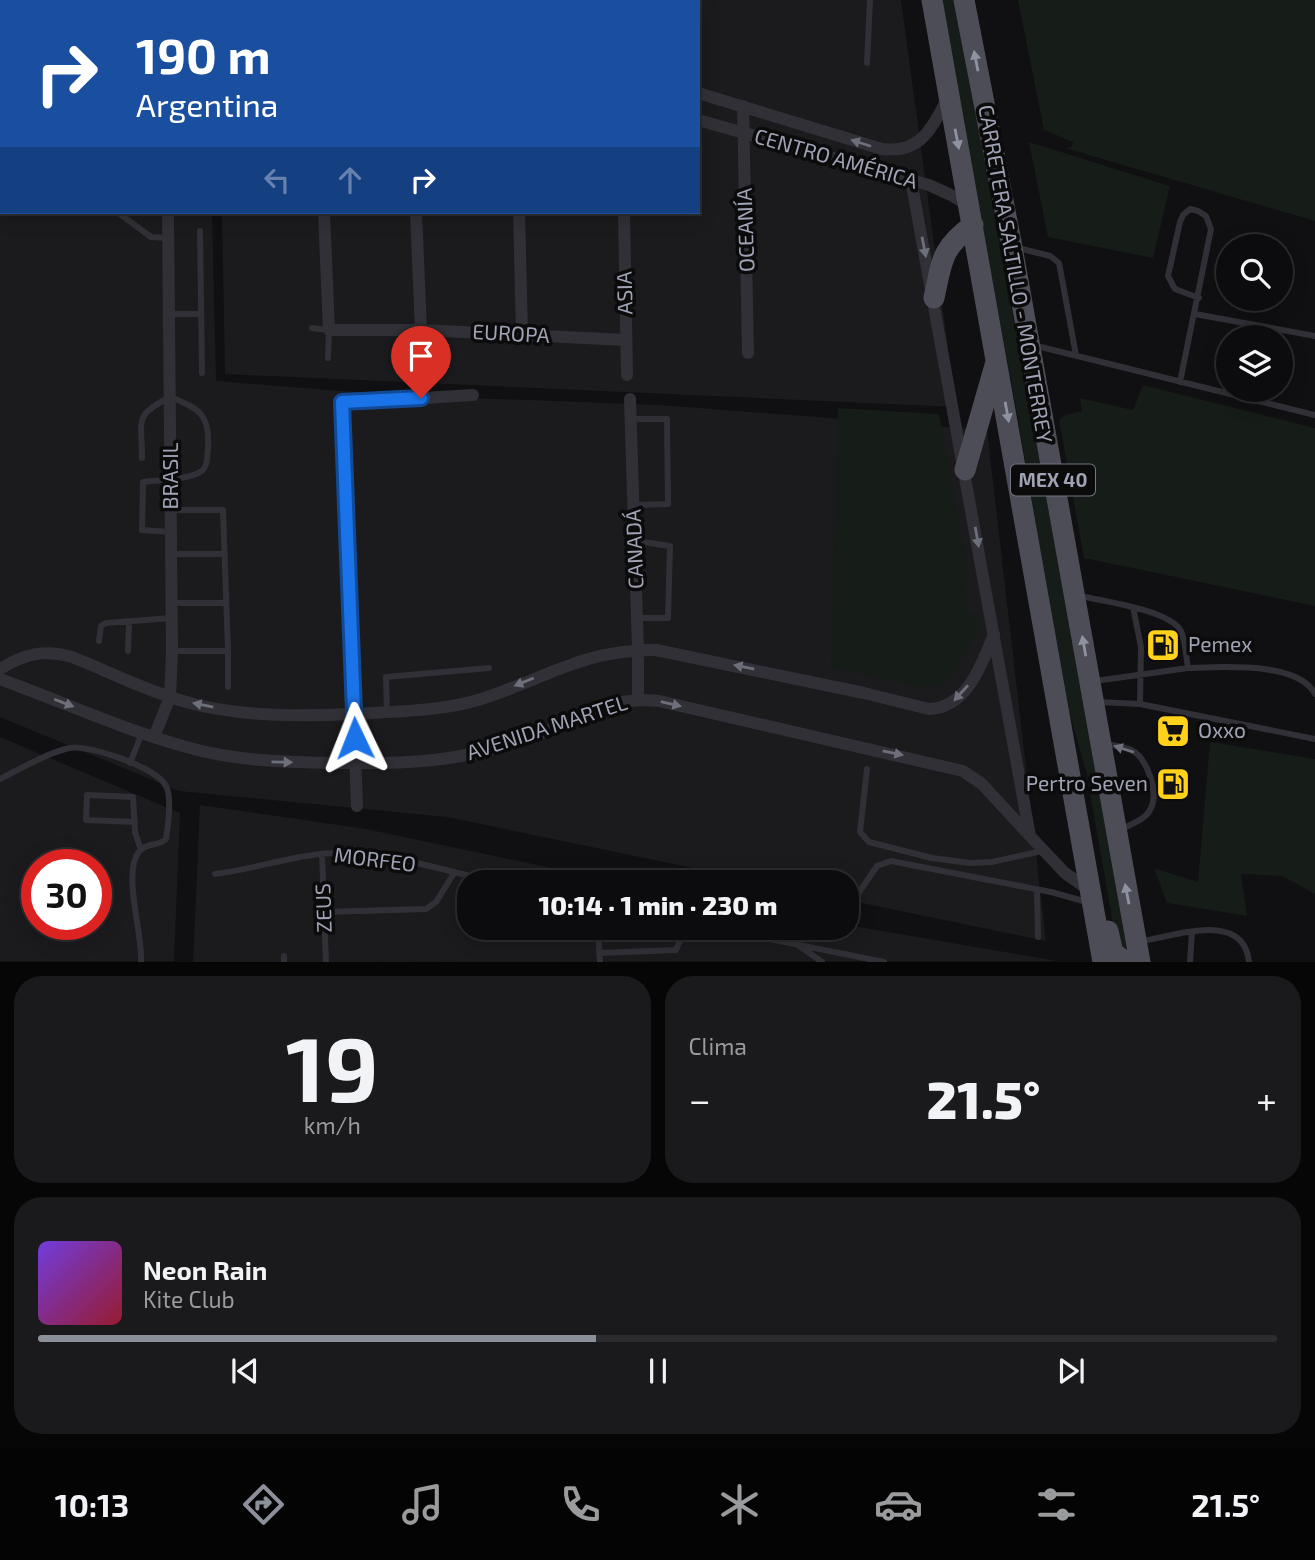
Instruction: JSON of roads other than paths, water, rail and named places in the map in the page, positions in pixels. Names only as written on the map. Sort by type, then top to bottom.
[{"type":"main road","name":"CARRETERA SALTILLO - MONTERREY","points":[[932,0],[1054,684],[1067,715],[1073,740],[1095,897]]},
{"type":"main road","name":"CARRETERA SALTILLO - MONTERREY","points":[[964,0],[1012,247],[1138,952]]},
{"type":"main road","points":[[934,298],[943,257],[972,216]]},
{"type":"main road","points":[[965,470],[997,356]]},
{"type":"main road","points":[[1095,897],[1103,961]]},
{"type":"main road","points":[[1095,897],[1111,950],[1116,957],[1126,961]]},
{"type":"street","name":"CENTRO AMÉRICA","points":[[700,94],[894,151],[913,146],[921,140],[949,95]]},
{"type":"street","name":"OCEANÍA","points":[[743,106],[748,353]]},
{"type":"street","name":"CENTRO AMÉRICA","points":[[700,121],[941,190],[972,216]]},
{"type":"street","points":[[911,180],[1030,836]]},
{"type":"street","name":"BRASIL","points":[[148,735],[170,697],[172,651],[168,214]]},
{"type":"street","points":[[324,214],[329,330]]},
{"type":"street","points":[[416,214],[421,330]]},
{"type":"street","points":[[519,214],[522,334]]},
{"type":"street","name":"ASIA","points":[[624,214],[626,375]]},
{"type":"street","name":"EUROPA","points":[[329,330],[421,330],[626,340]]},
{"type":"street","points":[[357,806],[342,402],[473,395]]},
{"type":"street","name":"CANADÁ","points":[[630,400],[638,699]]},
{"type":"street","points":[[0,669],[26,655],[58,653],[170,697],[201,705],[258,714],[354,714],[436,708],[477,700],[580,660],[638,650],[676,652],[929,709],[939,709],[947,707],[963,694],[984,660],[994,635]]},
{"type":"street","name":"AVENIDA MARTEL","points":[[0,679],[148,735],[234,758],[273,762],[405,763],[464,756],[544,732],[598,708],[638,699],[659,701],[964,771],[982,784],[1042,851],[1095,897]]},
{"type":"lane","points":[[867,63],[870,0]]},
{"type":"lane","points":[[1180,382],[1199,298],[1211,229],[1206,216],[1190,209],[1180,222],[1168,276],[1175,289],[1199,298]]},
{"type":"lane","points":[[120,214],[151,237],[169,237]]},
{"type":"lane","points":[[200,231],[202,373]]},
{"type":"lane","points":[[1012,247],[1045,254],[1059,263],[1076,355]]},
{"type":"lane","points":[[169,314],[201,314]]},
{"type":"lane","points":[[1195,314],[1315,337]]},
{"type":"lane","name":"EUROPA","points":[[312,328],[329,330]]},
{"type":"lane","points":[[328,358],[329,330]]},
{"type":"lane","points":[[1028,344],[1315,415]]},
{"type":"lane","points":[[142,458],[142,418],[147,409],[170,397],[194,407],[201,413],[206,422],[208,438],[206,465],[202,471],[194,475],[143,482],[142,530],[171,532]]},
{"type":"lane","points":[[631,419],[667,419],[668,504],[633,505]]},
{"type":"lane","points":[[171,510],[223,510],[228,687]]},
{"type":"lane","points":[[635,541],[670,546],[668,618],[637,618]]},
{"type":"lane","points":[[171,554],[225,554]]},
{"type":"lane","points":[[1075,595],[1133,607],[1165,618],[1178,627],[1184,640],[1188,668]]},
{"type":"lane","points":[[171,603],[226,603]]},
{"type":"lane","points":[[1133,607],[1141,647],[1140,704]]},
{"type":"lane","points":[[99,641],[103,625],[172,618]]},
{"type":"lane","points":[[128,651],[129,623]]},
{"type":"lane","points":[[172,651],[228,650]]},
{"type":"lane","points":[[1091,692],[1140,674],[1188,668],[1230,667],[1262,669],[1297,677],[1311,687],[1315,694]]},
{"type":"lane","points":[[387,712],[386,677],[489,668]]},
{"type":"lane","points":[[1091,692],[1315,739]]},
{"type":"lane","points":[[130,763],[148,735]]},
{"type":"lane","points":[[1100,742],[1132,750],[1141,757],[1148,768],[1154,801],[1141,819],[1115,832]]},
{"type":"lane","points":[[0,779],[53,753],[71,747],[86,747],[130,763],[157,775],[163,781],[168,790],[166,839],[141,850],[134,865],[134,914],[141,942],[141,961]]},
{"type":"lane","points":[[867,769],[860,832],[869,842],[932,858],[970,863],[992,862],[1042,851]]},
{"type":"lane","points":[[135,822],[86,820],[88,795],[133,797],[141,850]]},
{"type":"lane","name":"MORFEO","points":[[215,874],[322,854],[387,858],[457,874]]},
{"type":"lane","name":"ZEUS","points":[[322,854],[326,961]]},
{"type":"lane","points":[[859,892],[877,866],[891,861],[1037,890],[1095,897]]},
{"type":"lane","points":[[324,912],[426,909],[436,902],[454,873]]},
{"type":"lane","points":[[1037,890],[1038,937]]},
{"type":"lane","points":[[1138,952],[1192,932],[1223,930],[1236,934],[1246,947],[1249,961]]},
{"type":"lane","points":[[1190,961],[1192,932]]},
{"type":"lane","points":[[600,957],[676,950],[680,940]]},
{"type":"lane","points":[[782,940],[884,961]]},
{"type":"lane","points":[[793,942],[822,961]]},
{"type":"place","name":"Pemex","points":[[1163,645]]},
{"type":"place","name":"Oxxo","points":[[1173,731]]},
{"type":"place","name":"Pertro Seven","points":[[1173,784]]}]
